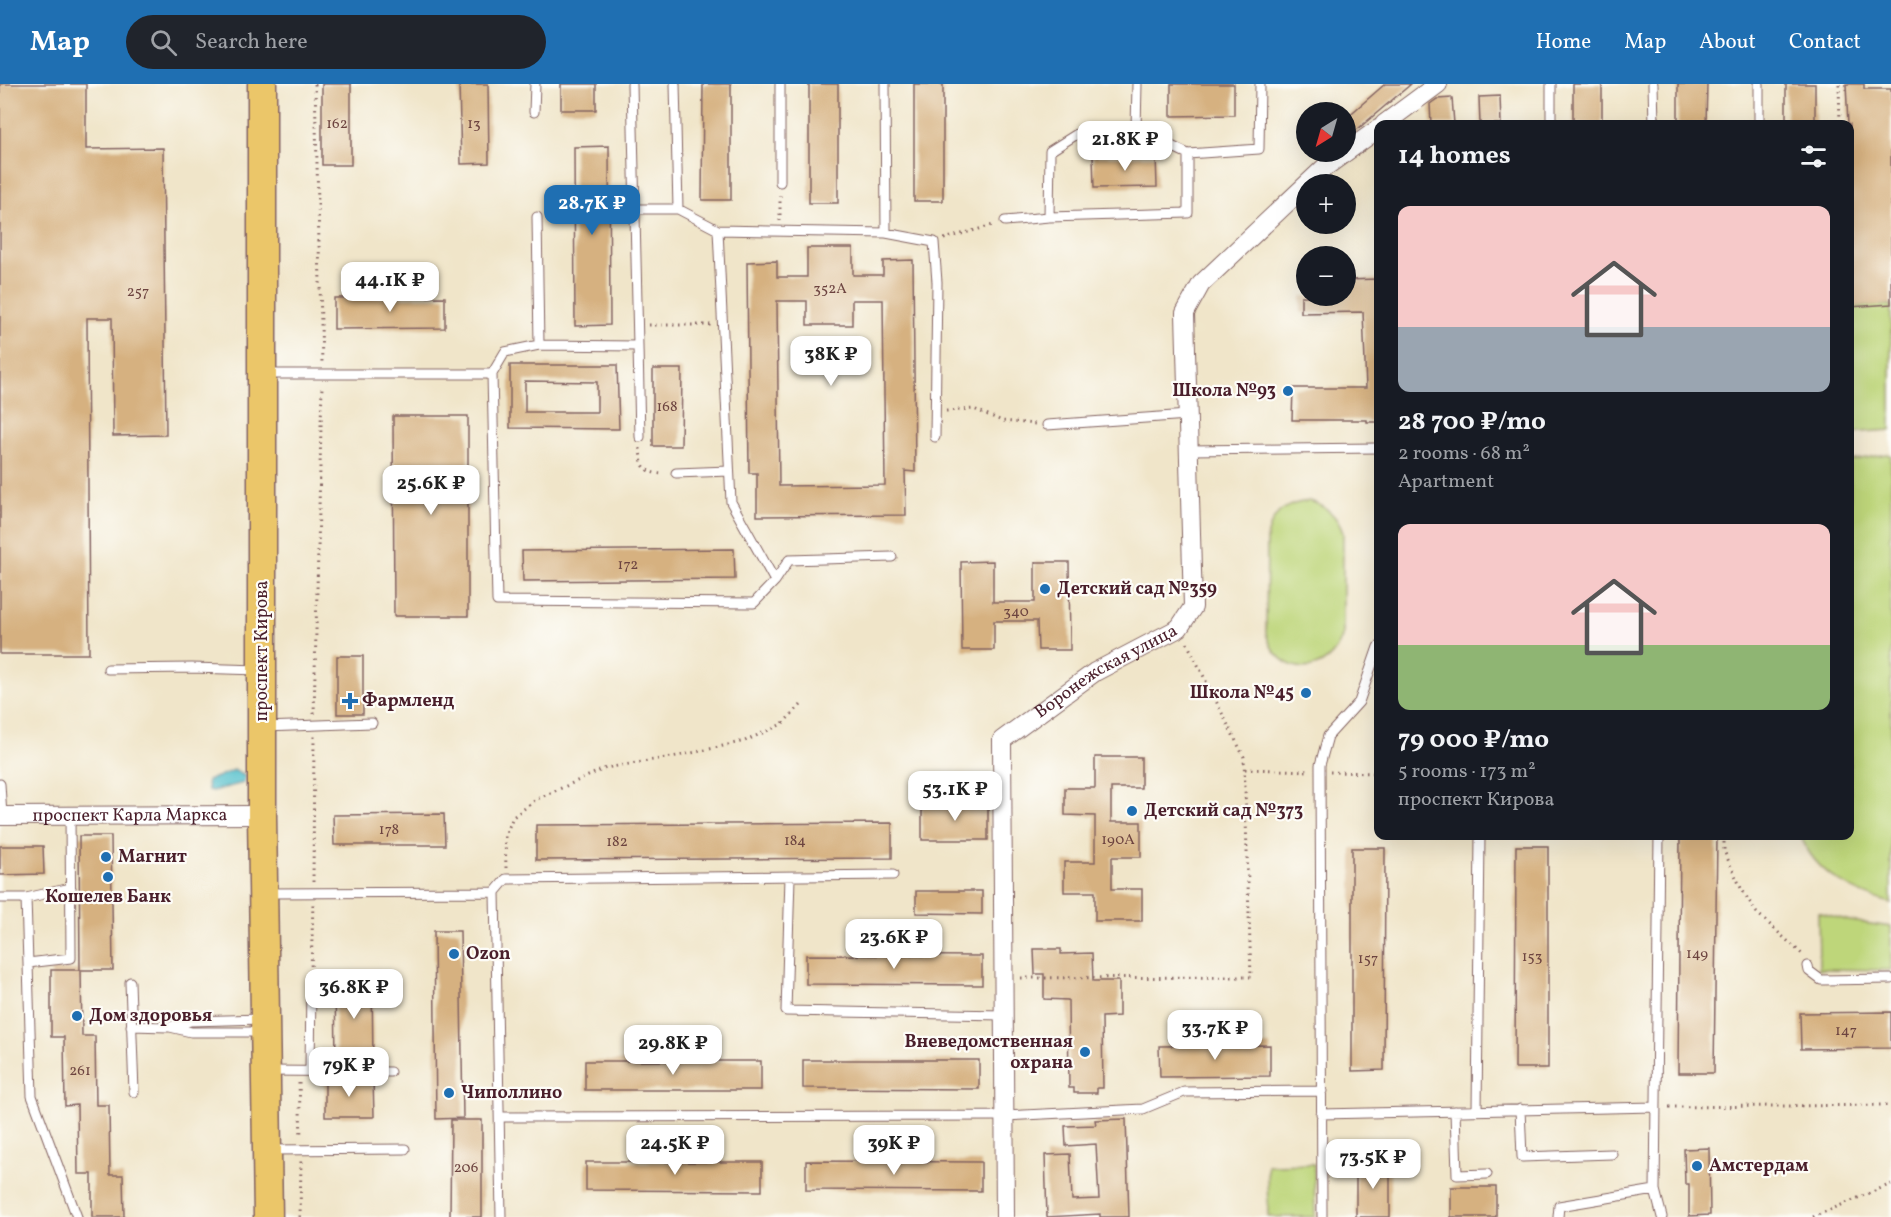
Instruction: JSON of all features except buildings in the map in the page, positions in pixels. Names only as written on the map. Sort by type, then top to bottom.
[{"type":"main road","name":"проспект Кирова","points":[[262,84],[261,599],[263,670],[261,815],[268,1217]]},
{"type":"street","points":[[1389,120],[1438,84]]},
{"type":"street","name":"Воронежская улица","points":[[1005,1217],[1002,740],[1095,672],[1179,628],[1193,607],[1185,313],[1201,284],[1324,168],[1374,132]]},
{"type":"street","name":"проспект Карла Маркса","points":[[1,816],[261,815]]},
{"type":"lane","points":[[534,84],[534,112]]},
{"type":"lane","points":[[632,84],[640,437]]},
{"type":"lane","points":[[675,84],[678,208]]},
{"type":"lane","points":[[780,84],[780,182]]},
{"type":"lane","points":[[885,84],[886,233]]},
{"type":"lane","points":[[1136,129],[1137,84]]},
{"type":"lane","points":[[1049,217],[1050,151],[1077,134],[1136,129],[1188,154],[1259,149],[1260,84]]},
{"type":"lane","points":[[1551,84],[1551,120]]},
{"type":"lane","points":[[1653,84],[1654,120]]},
{"type":"lane","points":[[1759,84],[1760,120]]},
{"type":"lane","points":[[1005,221],[1049,217],[1188,213],[1188,154]]},
{"type":"lane","points":[[635,209],[678,208],[718,230],[886,233],[934,242],[938,282],[936,437]]},
{"type":"lane","points":[[537,216],[539,345]]},
{"type":"lane","points":[[718,230],[731,502],[775,581]]},
{"type":"lane","points":[[638,346],[539,345],[505,352],[492,374],[497,601],[754,603],[775,581],[789,560],[892,557]]},
{"type":"lane","points":[[263,374],[492,374]]},
{"type":"lane","points":[[1047,425],[1188,415]]},
{"type":"lane","points":[[1189,450],[1374,448]]},
{"type":"lane","points":[[676,473],[729,471]]},
{"type":"lane","points":[[1322,1217],[1320,765],[1328,736],[1359,702],[1374,659]]},
{"type":"lane","points":[[108,669],[263,670]]},
{"type":"lane","points":[[262,727],[372,723]]},
{"type":"lane","points":[[0,784],[1,816]]},
{"type":"lane","points":[[28,963],[71,958],[70,814]]},
{"type":"lane","points":[[1477,1110],[1480,840]]},
{"type":"lane","points":[[1659,840],[1655,1190],[1662,1217]]},
{"type":"lane","points":[[501,1217],[495,892],[506,879],[893,875]]},
{"type":"lane","points":[[790,877],[786,1011],[1004,1015]]},
{"type":"lane","points":[[0,898],[26,898],[71,888]]},
{"type":"lane","points":[[262,892],[495,892]]},
{"type":"lane","points":[[26,898],[32,1096],[77,1217]]},
{"type":"lane","points":[[1808,966],[1809,971],[1821,980],[1891,979]]},
{"type":"lane","points":[[130,982],[134,1092]]},
{"type":"lane","points":[[310,1072],[311,983]]},
{"type":"lane","points":[[131,1026],[168,1027],[190,1021],[265,1026]]},
{"type":"lane","points":[[265,1071],[390,1072]]},
{"type":"lane","points":[[500,1118],[1005,1116],[1143,1109],[1184,1092],[1322,1091]]},
{"type":"lane","points":[[1321,1114],[1655,1107]]},
{"type":"lane","points":[[1520,1109],[1522,1157],[1612,1154]]},
{"type":"lane","points":[[1455,1111],[1457,1175],[1486,1174]]},
{"type":"lane","points":[[268,1150],[405,1149]]},
{"type":"lane","points":[[1558,1217],[1559,1206],[1655,1190]]},
{"type":"lane","points":[[992,1217],[1005,1217]]},
{"type":"path","points":[[311,983],[322,374],[315,84]]},
{"type":"path","points":[[1839,84],[1840,120]]},
{"type":"path","points":[[780,182],[780,231]]},
{"type":"path","points":[[934,242],[1005,221]]},
{"type":"path","points":[[638,326],[723,325]]},
{"type":"path","points":[[936,411],[974,409],[1002,421],[1047,425]]},
{"type":"path","points":[[640,437],[640,459],[644,467],[652,473],[676,473]]},
{"type":"path","points":[[1003,978],[1251,977],[1244,757],[1179,628]]},
{"type":"path","points":[[506,879],[505,836],[513,817],[537,799],[606,768],[683,755],[745,741],[782,724],[801,705]]},
{"type":"path","points":[[1724,840],[1724,851],[1741,888],[1756,912],[1798,950],[1808,966]]},
{"type":"path","points":[[1655,1107],[1891,1105]]},
{"type":"path","points":[[1813,1217],[1891,1184]]},
{"type":"green space","points":[[1891,305],[1891,430],[1854,433],[1854,307]]},
{"type":"green space","points":[[1891,455],[1891,903],[1864,894],[1837,880],[1815,861],[1803,840],[1854,840],[1854,460]]},
{"type":"green space","points":[[1310,501],[1331,512],[1343,533],[1343,634],[1336,649],[1327,659],[1316,666],[1304,668],[1281,659],[1272,648],[1266,633],[1267,537],[1272,522],[1281,511],[1293,504]]},
{"type":"green space","points":[[1818,912],[1850,921],[1891,927],[1891,970],[1819,969]]},
{"type":"green space","points":[[1314,1164],[1315,1217],[1268,1217],[1267,1165]]},
{"type":"water","points":[[234,770],[245,776],[244,783],[208,790],[207,781]]},
{"type":"place","name":"Школа №93","points":[[1288,391]]},
{"type":"place","name":"Детский сад №359","points":[[1045,589]]},
{"type":"place","name":"Школа №45","points":[[1306,693]]},
{"type":"place","name":"Фармленд","points":[[350,701]]},
{"type":"place","name":"Детский сад №373","points":[[1132,811]]},
{"type":"place","name":"Магнит","points":[[106,857]]},
{"type":"place","name":"Кошелев Банк","points":[[108,877]]},
{"type":"place","name":"Ozon","points":[[454,954]]},
{"type":"place","name":"Дом здоровья","points":[[77,1016]]},
{"type":"place","name":"Вневедомственная охрана","points":[[1085,1052]]},
{"type":"place","name":"Чиполлино","points":[[449,1093]]},
{"type":"place","name":"Амстердам","points":[[1697,1166]]}]
